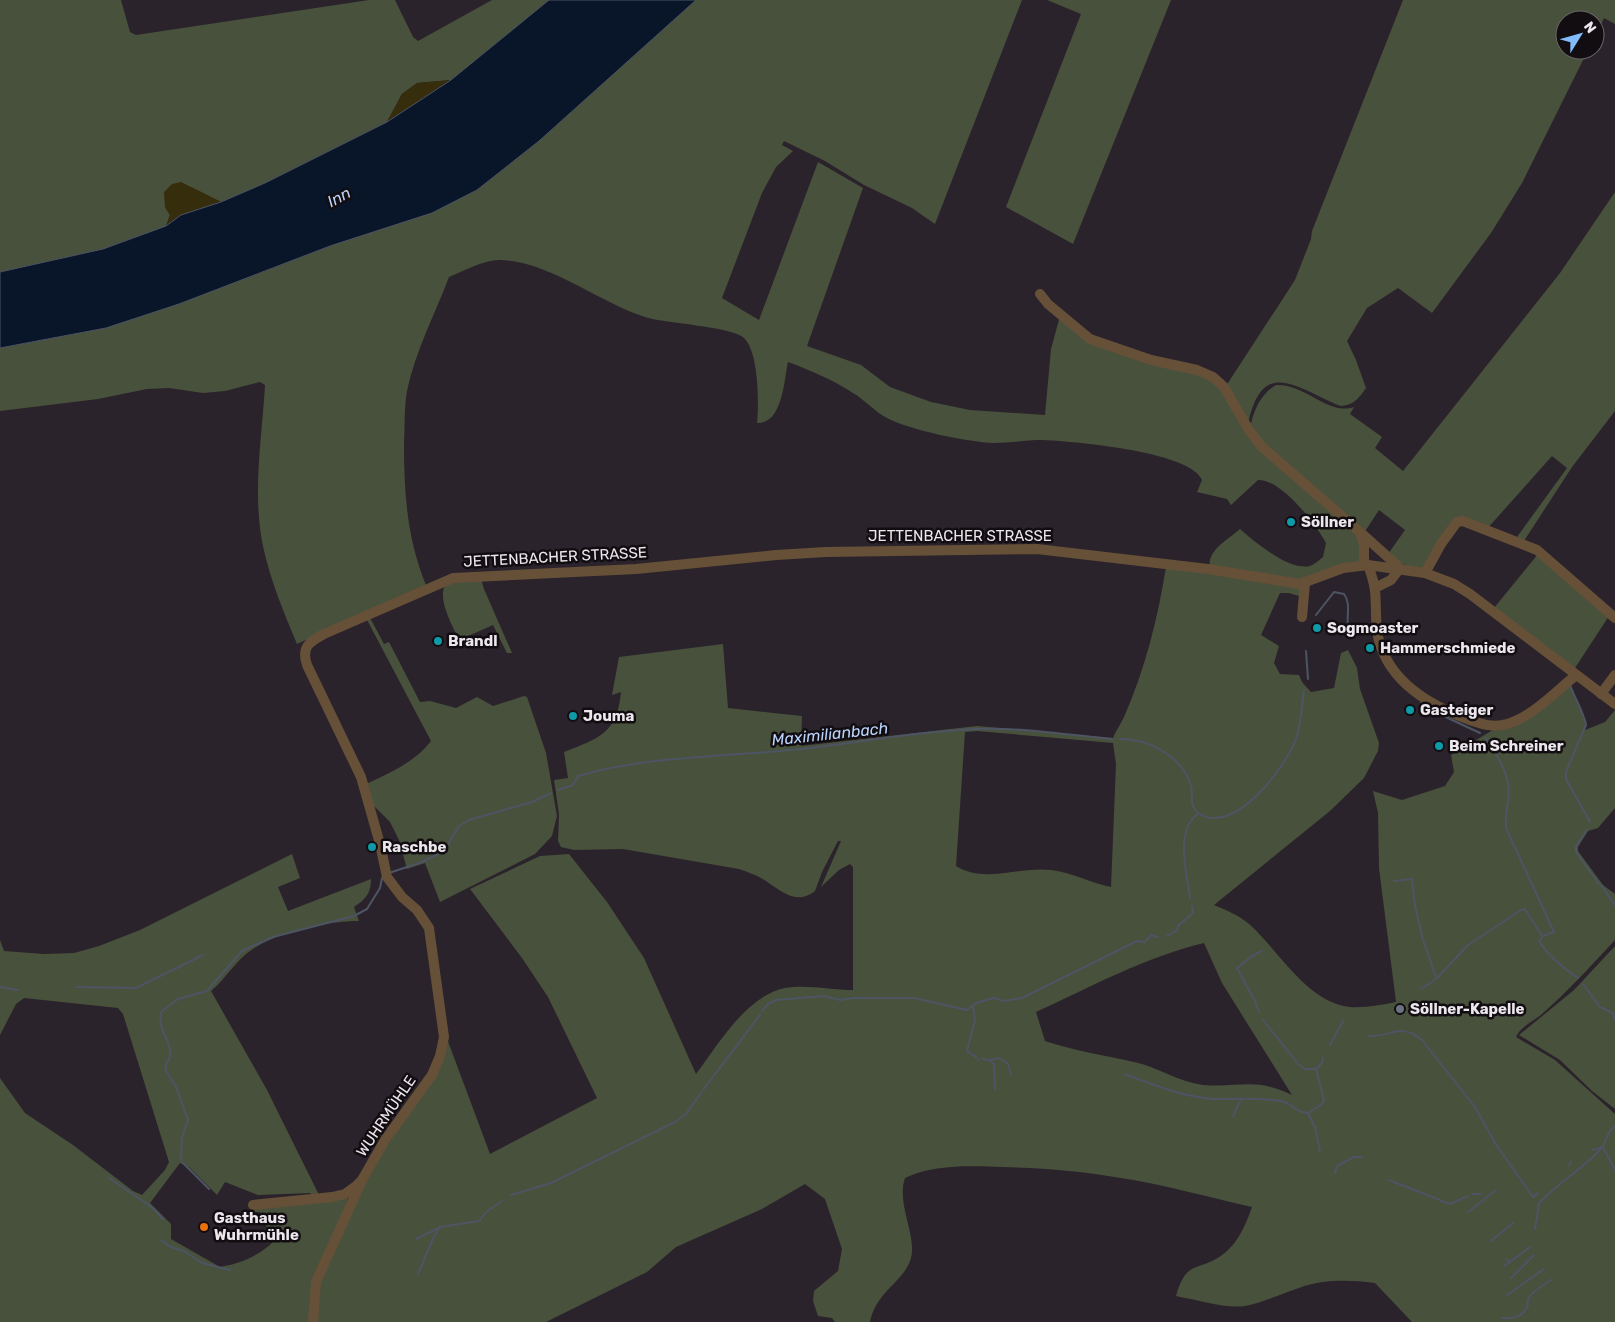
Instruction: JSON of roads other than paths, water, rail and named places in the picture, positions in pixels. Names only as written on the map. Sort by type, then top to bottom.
[{"type":"street","points":[[1040,294],[1048,304],[1090,339],[1151,360],[1197,370],[1213,377],[1224,387],[1249,430],[1261,446],[1400,568],[1391,580],[1375,588]]},
{"type":"street","points":[[1425,573],[1444,538],[1457,522],[1463,521],[1537,550],[1615,618]]},
{"type":"street","points":[[1360,532],[1364,545],[1366,565],[1375,588],[1377,632],[1382,650],[1406,684],[1436,708],[1482,724],[1498,726],[1508,724],[1525,715],[1575,676]]},
{"type":"street","name":"JETTENBACHER STRASSE","points":[[305,647],[324,634],[453,578],[636,569],[776,555],[1037,549],[1305,583],[1343,568],[1366,565],[1400,568],[1425,573],[1454,584],[1484,603],[1575,676],[1615,704]]},
{"type":"street","points":[[1302,617],[1305,583]]},
{"type":"street","name":"WUHRMÜHLE","points":[[253,1205],[312,1200],[344,1194],[362,1180],[386,1140],[432,1075],[440,1056],[444,1037],[427,923],[387,877],[378,835],[361,777],[307,665],[304,657],[305,647]]},
{"type":"street","points":[[1601,694],[1615,675]]},
{"type":"street","points":[[313,1322],[316,1282],[353,1204],[362,1180]]},
{"type":"street","points":[[344,1194],[350,1197],[353,1204]]},
{"type":"water","name":"Inn","points":[[549,0],[696,0],[539,141],[477,190],[432,213],[330,246],[179,304],[106,328],[0,348],[0,272],[103,249],[166,226],[181,215],[221,202],[265,183],[387,122],[451,80]]},
{"type":"waterway","name":"Maximilianbach","points":[[1316,615],[1334,592],[1344,594],[1348,604],[1348,624],[1351,634]]},
{"type":"waterway","name":"Maximilianbach","points":[[1306,651],[1308,679]]},
{"type":"waterway","points":[[1570,685],[1586,725],[1566,772],[1566,779],[1590,822]]},
{"type":"waterway","name":"Maximilianbach","points":[[1120,739],[1130,739],[1152,745],[1171,757],[1186,773],[1191,788],[1192,804],[1200,814],[1214,818],[1228,815],[1243,807],[1257,795],[1281,766],[1296,739],[1304,690]]},
{"type":"waterway","name":"Maximilianbach","points":[[1421,703],[1427,707]]},
{"type":"waterway","name":"Maximilianbach","points":[[1435,712],[1480,733]]},
{"type":"waterway","name":"Maximilianbach","points":[[558,790],[573,785],[578,776],[653,761],[805,749],[952,730],[1009,729],[1112,739]]},
{"type":"waterway","points":[[1486,738],[1503,768],[1508,783],[1506,828],[1554,932],[1543,936],[1539,941],[1557,962],[1578,978]]},
{"type":"waterway","name":"Maximilianbach","points":[[389,873],[422,862],[444,851],[459,826],[469,820],[532,802],[551,793]]},
{"type":"waterway","points":[[1190,898],[1185,865],[1184,841],[1191,821],[1199,813]]},
{"type":"waterway","points":[[1587,830],[1576,846],[1576,852],[1599,884]]},
{"type":"waterway","name":"Maximilianbach","points":[[181,1160],[182,1137],[188,1120],[176,1087],[166,1071],[170,1049],[161,1025],[161,1012],[178,999],[207,991],[242,951],[273,937],[354,916],[367,909],[380,888],[382,878]]},
{"type":"waterway","points":[[1394,881],[1412,879],[1415,905],[1423,940],[1436,977]]},
{"type":"waterway","points":[[1601,885],[1615,905]]},
{"type":"waterway","points":[[1167,936],[1176,931],[1179,925],[1193,913],[1192,906]]},
{"type":"waterway","points":[[1421,989],[1436,979],[1468,945],[1521,910],[1525,909],[1542,936]]},
{"type":"waterway","points":[[762,1011],[768,1004],[776,1000],[824,996],[840,1000],[853,998],[914,998],[967,1010],[976,1003],[994,998],[1004,1001],[1022,998],[1137,941],[1145,942],[1151,935],[1158,937]]},
{"type":"waterway","points":[[1259,1012],[1237,968],[1262,951]]},
{"type":"waterway","points":[[77,987],[136,988],[203,955]]},
{"type":"waterway","points":[[1583,984],[1600,1007],[1613,1013],[1615,1020]]},
{"type":"waterway","points":[[0,987],[18,990]]},
{"type":"waterway","points":[[973,1006],[975,1020],[967,1051],[976,1057]]},
{"type":"waterway","points":[[703,1090],[760,1015]]},
{"type":"waterway","points":[[1263,1020],[1299,1065],[1305,1069],[1316,1069]]},
{"type":"waterway","points":[[1330,1045],[1343,1021]]},
{"type":"waterway","points":[[1369,1036],[1402,1031],[1415,1035],[1422,1040],[1475,1107],[1495,1143],[1533,1197],[1538,1193]]},
{"type":"waterway","points":[[990,1060],[999,1058],[1008,1064],[1011,1074]]},
{"type":"waterway","points":[[1125,1074],[1191,1096],[1214,1099],[1281,1101],[1308,1113],[1322,1104],[1324,1100],[1316,1069],[1322,1063],[1323,1058]]},
{"type":"waterway","points":[[982,1059],[989,1060],[994,1064],[995,1089]]},
{"type":"waterway","points":[[511,1195],[551,1183],[675,1122],[686,1114],[701,1093]]},
{"type":"waterway","points":[[1233,1116],[1241,1099]]},
{"type":"waterway","points":[[1308,1113],[1315,1127],[1320,1152]]},
{"type":"waterway","points":[[1535,1229],[1539,1203],[1601,1149],[1610,1131],[1615,1126]]},
{"type":"waterway","points":[[1593,1150],[1603,1147],[1615,1170]]},
{"type":"waterway","points":[[1335,1173],[1337,1166],[1354,1157],[1362,1157]]},
{"type":"waterway","name":"Maximilianbach","points":[[182,1162],[209,1189]]},
{"type":"waterway","points":[[109,1178],[153,1208],[163,1219]]},
{"type":"waterway","points":[[1389,1180],[1450,1204],[1468,1196]]},
{"type":"waterway","points":[[1468,1212],[1496,1190]]},
{"type":"waterway","points":[[1472,1194],[1481,1194]]},
{"type":"waterway","points":[[418,1274],[434,1236],[440,1227],[479,1221],[486,1212],[502,1201]]},
{"type":"waterway","points":[[1491,1241],[1513,1223]]},
{"type":"waterway","points":[[416,1239],[439,1228]]},
{"type":"waterway","points":[[161,1240],[171,1247],[184,1251],[202,1263],[230,1270]]},
{"type":"waterway","points":[[1506,1259],[1510,1262],[1530,1247]]},
{"type":"waterway","points":[[1511,1278],[1534,1255]]},
{"type":"waterway","points":[[1504,1266],[1510,1262]]},
{"type":"waterway","points":[[1507,1295],[1544,1269]]},
{"type":"waterway","points":[[1502,1318],[1513,1318],[1523,1313],[1528,1306],[1530,1296],[1551,1280]]},
{"type":"place","name":"Söllner","points":[[1291,522]]},
{"type":"place","name":"Sogmoaster","points":[[1317,628]]},
{"type":"place","name":"Brandl","points":[[438,641]]},
{"type":"place","name":"Hammerschmiede","points":[[1370,648]]},
{"type":"place","name":"Gasteiger","points":[[1410,710]]},
{"type":"place","name":"Jouma","points":[[573,716]]},
{"type":"place","name":"Beim Schreiner","points":[[1439,746]]},
{"type":"place","name":"Raschbe","points":[[372,847]]},
{"type":"place","name":"Söllner-Kapelle","points":[[1400,1009]]},
{"type":"place","name":"Gasthaus Wuhrmühle","points":[[204,1227]]}]
